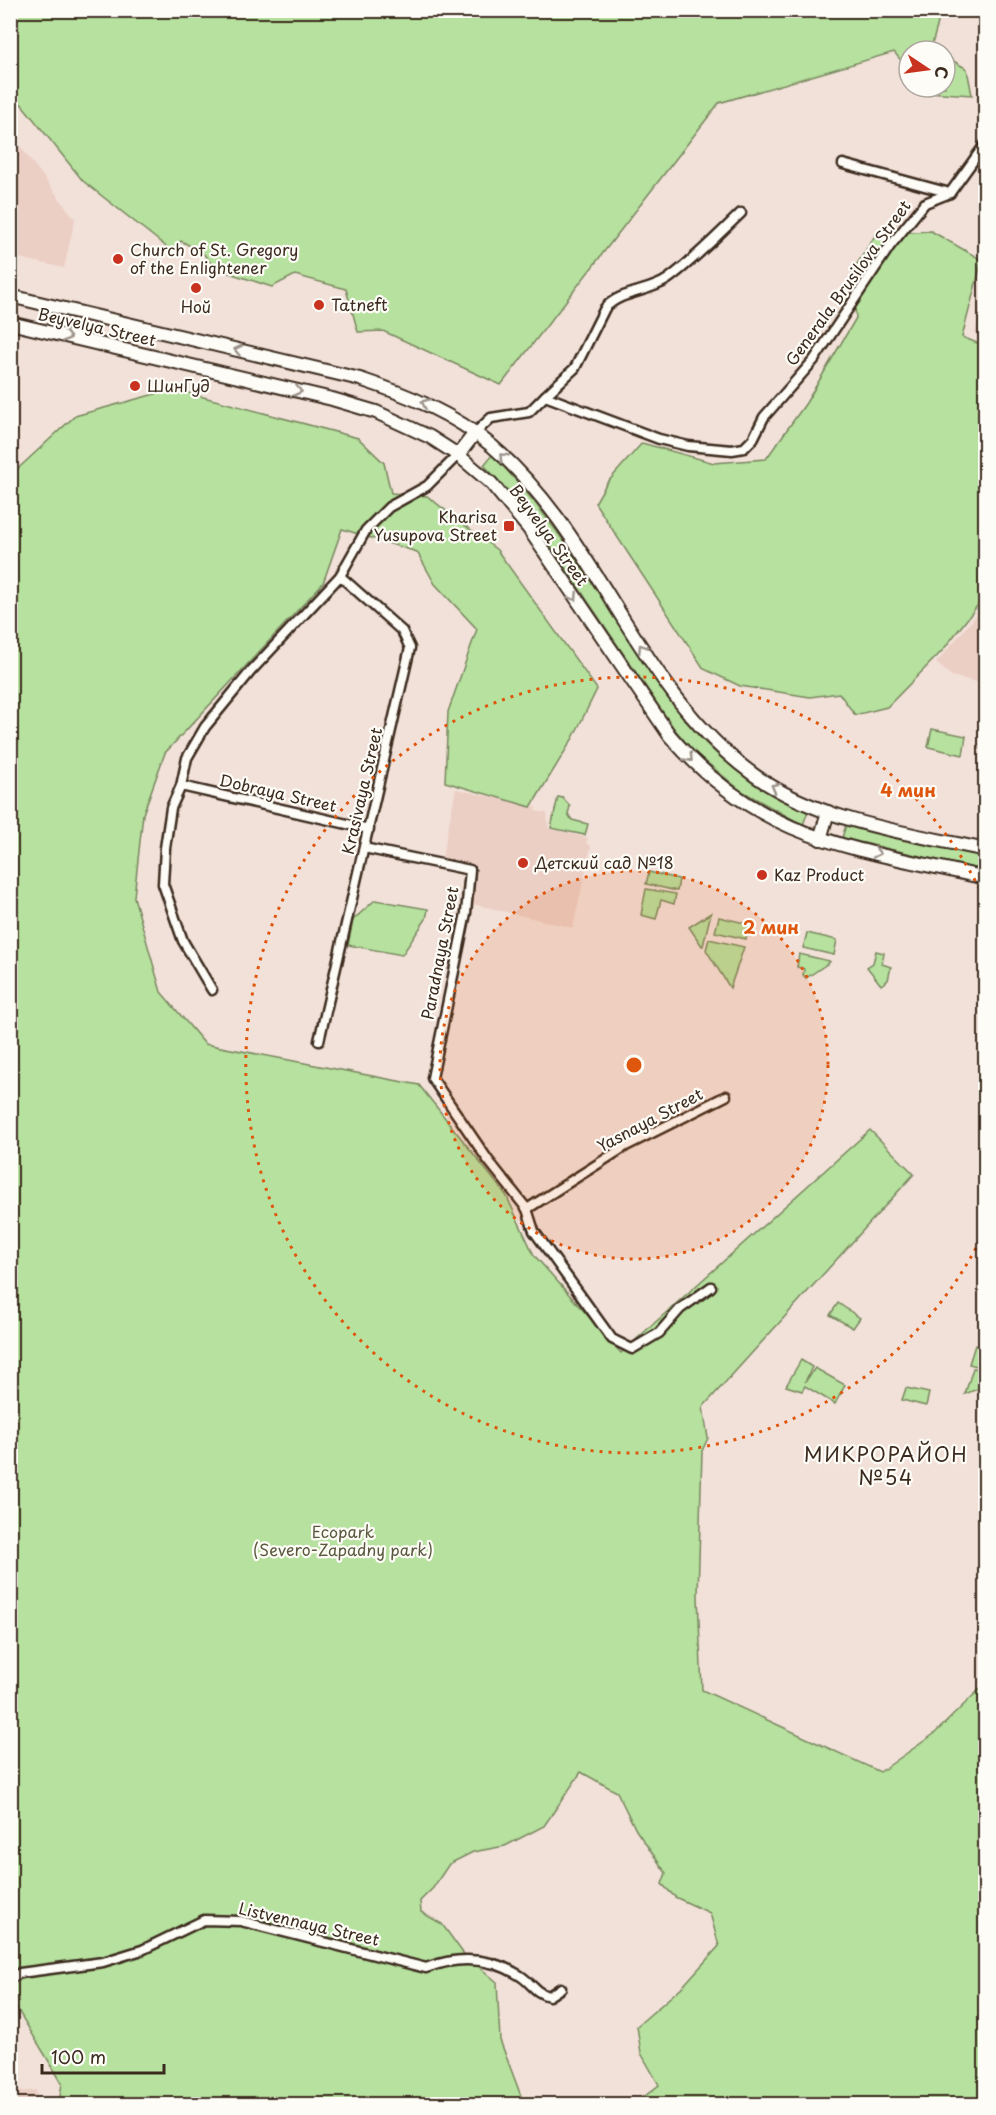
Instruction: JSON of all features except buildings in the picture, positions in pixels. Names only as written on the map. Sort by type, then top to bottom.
[{"type":"main road","name":"Beyvelya Street","points":[[13,299],[360,380],[430,405],[475,433],[507,460],[545,504],[669,689],[703,731],[756,776],[795,798],[828,812],[986,850]]},
{"type":"main road","name":"Beyvelya Street","points":[[11,323],[376,412],[430,437],[458,455],[491,483],[529,529],[619,666],[669,736],[689,758],[740,801],[793,830],[820,839],[986,878]]},
{"type":"main road","points":[[458,455],[475,433]]},
{"type":"main road","points":[[820,839],[828,812]]},
{"type":"street","name":"Generala Brusilova Street","points":[[544,396],[659,439],[688,446],[732,450],[744,448],[753,439],[764,417],[814,360],[890,246],[925,203],[950,193],[986,143]]},
{"type":"street","points":[[843,164],[950,193]]},
{"type":"street","points":[[475,433],[491,418],[529,412],[575,368],[605,308],[612,301],[650,289],[667,280],[741,213]]},
{"type":"street","points":[[212,990],[183,941],[163,884],[171,808],[181,786],[187,758],[205,727],[251,671],[340,576],[366,530],[389,507],[427,486],[458,455]]},
{"type":"street","name":"Krasivaya Street","points":[[319,1041],[410,648],[402,631],[340,576]]},
{"type":"street","name":"Dobraya Street","points":[[181,786],[369,829]]},
{"type":"street","name":"Paradnaya Street","points":[[364,848],[470,870],[466,913],[432,1078],[499,1175],[527,1209]]},
{"type":"street","name":"Yasnaya Street","points":[[527,1209],[626,1146],[726,1096]]},
{"type":"street","points":[[527,1209],[534,1231],[612,1339],[632,1349],[659,1333],[680,1309],[711,1287]]},
{"type":"street","name":"Listvennaya Street","points":[[10,1979],[27,1972],[104,1962],[142,1950],[204,1920],[241,1921],[426,1968],[449,1959],[489,1962],[520,1976],[539,1994],[549,1996],[561,1988]]},
{"type":"shaded area","points":[[10,133],[75,219],[64,268],[11,256]]},
{"type":"shaded area","points":[[985,279],[985,336],[975,334]]},
{"type":"shaded area","points":[[985,609],[985,684],[952,676],[936,663],[981,610]]},
{"type":"shaded area","name":"Детский сaд №18","points":[[456,789],[536,807],[535,811],[547,813],[548,828],[588,838],[586,843],[591,846],[573,928],[469,903],[477,867],[442,858]]},
{"type":"shaded area","points":[[36,2090],[38,2104],[11,2104],[11,2093]]},
{"type":"green space","points":[[932,10],[938,23],[934,39],[897,39],[897,56],[894,52],[719,103],[501,385],[383,331],[358,332],[346,289],[295,275],[272,287],[226,272],[211,263],[202,252],[181,241],[173,252],[83,181],[11,91],[11,11]]},
{"type":"green space","points":[[957,63],[967,69],[972,95],[957,94]]},
{"type":"green space","points":[[931,231],[982,260],[962,337],[985,346],[985,596],[943,650],[887,707],[855,715],[839,693],[810,697],[740,686],[704,669],[595,503],[606,484],[642,443],[714,463],[766,459],[806,403],[856,318],[852,272],[876,234]]},
{"type":"green space","name":"Ecopark (Severo-Zapadny park)","points":[[173,389],[358,438],[384,463],[391,493],[427,496],[497,550],[597,689],[573,738],[531,807],[445,782],[448,712],[477,629],[435,584],[417,552],[342,529],[323,583],[165,753],[143,814],[134,897],[161,992],[205,1044],[419,1085],[506,1195],[534,1255],[621,1353],[870,1130],[914,1174],[703,1407],[708,1438],[702,1451],[698,1596],[702,1690],[880,1772],[934,1734],[985,1684],[985,2104],[642,2104],[640,2100],[659,2085],[641,2053],[637,2026],[683,1986],[719,1946],[710,1913],[675,1897],[662,1884],[666,1873],[636,1830],[617,1792],[581,1772],[544,1826],[505,1846],[473,1852],[449,1864],[433,1888],[420,1901],[421,1912],[442,1924],[463,1953],[497,1982],[500,2040],[524,2104],[59,2104],[62,2083],[16,2007],[11,2004],[11,475],[75,416]]},
{"type":"green space","points":[[492,455],[533,500],[551,524],[682,717],[716,753],[737,771],[772,793],[808,811],[803,825],[740,790],[693,751],[673,727],[526,510],[484,465]]},
{"type":"green space","points":[[932,729],[966,736],[963,755],[928,747]]},
{"type":"green space","points":[[558,797],[563,798],[570,806],[568,814],[572,820],[588,824],[585,835],[551,828]]},
{"type":"green space","points":[[846,825],[985,857],[985,871],[842,838]]},
{"type":"green space","points":[[649,872],[679,879],[677,891],[646,884]]},
{"type":"green space","points":[[646,889],[676,894],[674,904],[661,900],[656,919],[641,915]]},
{"type":"green space","points":[[375,900],[428,909],[426,919],[402,955],[348,945],[353,920]]},
{"type":"green space","points":[[711,913],[703,946],[702,946],[689,927]]},
{"type":"green space","points":[[719,917],[749,924],[746,939],[715,932]]},
{"type":"green space","points":[[807,933],[837,940],[834,955],[803,948]]},
{"type":"green space","points":[[709,939],[744,947],[730,988],[706,950]]},
{"type":"green space","points":[[876,951],[884,953],[882,964],[891,967],[888,980],[881,985],[867,967],[873,963]]},
{"type":"green space","points":[[799,954],[830,962],[806,978],[803,975],[804,969],[797,967]]},
{"type":"green space","points":[[838,1303],[860,1318],[853,1328],[830,1315]]},
{"type":"green space","points":[[975,1345],[985,1348],[985,1368],[969,1364]]},
{"type":"green space","points":[[801,1360],[812,1367],[805,1382],[815,1368],[845,1385],[835,1404],[805,1386],[802,1391],[786,1386]]},
{"type":"green space","points":[[973,1368],[985,1370],[985,1386],[965,1394]]},
{"type":"green space","points":[[906,1388],[929,1393],[926,1406],[902,1400]]},
{"type":"place","name":"Church of St. Gregory of the Enlightener","points":[[118,259]]},
{"type":"place","name":"Ной","points":[[196,288]]},
{"type":"place","name":"Tatneft","points":[[319,305]]},
{"type":"place","name":"ШинГуд","points":[[135,386]]},
{"type":"place","name":"Kharisa Yusupova Street","points":[[509,526]]},
{"type":"place","name":"Детский сaд №18","points":[[523,863]]},
{"type":"place","name":"Kaz Product","points":[[762,875]]},
{"type":"district","name":"МИКРОРАЙОН №54","points":[[886,1466]]}]
